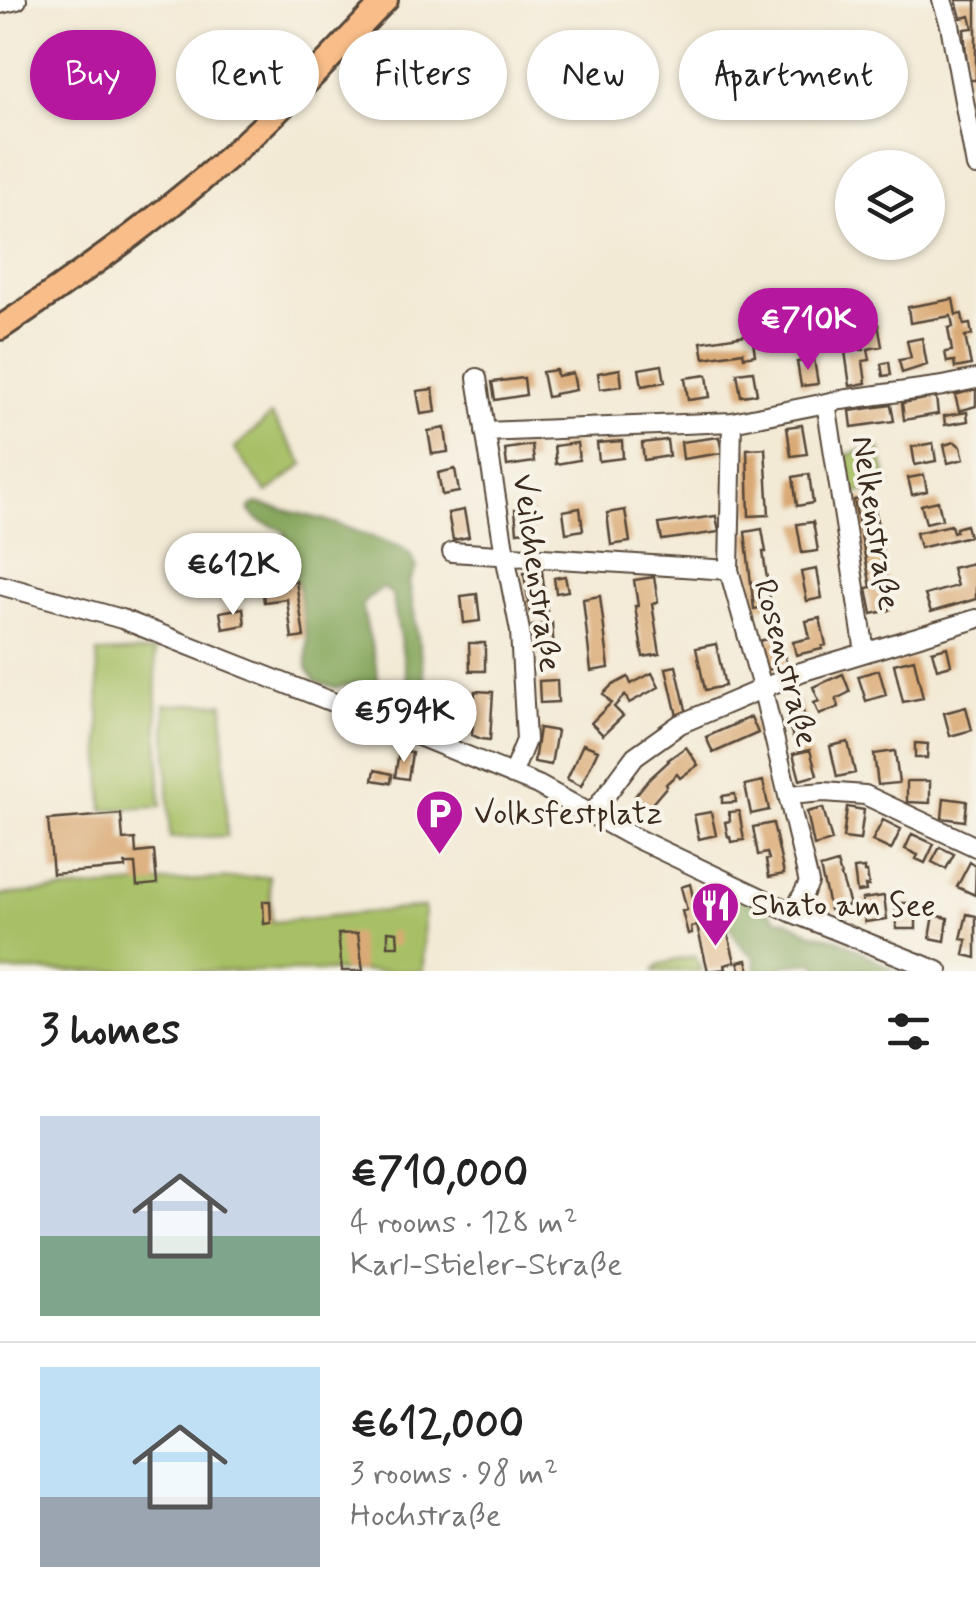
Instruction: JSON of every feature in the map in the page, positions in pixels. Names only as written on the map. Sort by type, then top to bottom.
[{"type":"main road","points":[[0,328],[76,278],[177,202],[258,131],[386,0]]},
{"type":"street","points":[[0,4],[17,0]]},
{"type":"street","points":[[942,0],[969,91],[976,166]]},
{"type":"street","name":"Veilchenstraße","points":[[477,378],[520,631],[526,740],[512,775]]},
{"type":"street","points":[[486,432],[732,422],[976,379]]},
{"type":"street","name":"Nelkenstraße","points":[[826,403],[866,652]]},
{"type":"street","name":"Rosenstraße","points":[[732,422],[729,570],[809,883],[793,913]]},
{"type":"street","points":[[452,552],[729,570]]},
{"type":"street","points":[[0,585],[122,619],[538,785],[652,847],[793,913],[938,971]]},
{"type":"street","points":[[592,814],[635,756],[680,724],[801,672],[976,619]]},
{"type":"street","points":[[789,795],[865,795],[976,847]]},
{"type":"green space","points":[[271,415],[304,464],[267,493],[234,449]]},
{"type":"green space","points":[[879,447],[889,487],[847,495],[841,456]]},
{"type":"green space","points":[[256,503],[325,520],[401,547],[410,554],[417,567],[409,582],[427,693],[425,706],[414,705],[410,695],[392,594],[383,588],[362,605],[379,689],[371,697],[362,695],[356,683],[336,688],[315,681],[307,668],[298,583],[264,581],[263,576],[275,573],[286,533],[253,515],[249,509]]},
{"type":"green space","points":[[155,651],[161,807],[103,810],[97,653]]},
{"type":"green space","points":[[223,703],[227,836],[170,838],[165,705]]},
{"type":"green space","points":[[269,876],[272,922],[424,907],[423,971],[0,971],[0,895]]},
{"type":"green space","points":[[732,892],[765,908],[777,919],[840,940],[896,971],[820,971],[814,962],[784,965],[781,971],[756,971],[754,956],[732,932],[726,916],[724,900]]},
{"type":"green space","points":[[695,956],[702,971],[654,971],[660,964]]},
{"type":"building","points":[[956,0],[976,0],[976,80],[968,80],[964,29],[973,28],[970,16],[961,18]]},
{"type":"building","points":[[953,299],[956,315],[962,314],[964,325],[970,324],[972,335],[965,336],[971,365],[955,368],[954,361],[947,362],[945,352],[952,351],[948,328],[953,327],[951,316],[910,323],[908,307]]},
{"type":"building","points":[[847,317],[849,325],[842,326],[843,333],[797,342],[794,326]]},
{"type":"building","points":[[878,324],[882,346],[868,349],[870,360],[863,361],[866,383],[850,386],[845,351],[864,350],[861,327]]},
{"type":"building","points":[[752,334],[755,355],[744,357],[743,352],[704,358],[701,342]]},
{"type":"building","points":[[922,338],[927,365],[902,373],[899,360],[911,358],[907,341]]},
{"type":"building","points":[[814,359],[818,384],[801,386],[797,362]]},
{"type":"building","points":[[889,362],[891,375],[883,376],[881,364]]},
{"type":"building","points":[[662,365],[665,382],[642,386],[639,369]]},
{"type":"building","points":[[620,369],[622,386],[600,389],[598,373]]},
{"type":"building","points":[[556,370],[557,376],[573,373],[576,390],[547,397],[542,372]]},
{"type":"building","points":[[753,371],[757,394],[741,396],[737,373]]},
{"type":"building","points":[[707,375],[710,397],[688,400],[685,378]]},
{"type":"building","points":[[524,378],[526,395],[495,400],[492,382]]},
{"type":"building","points":[[433,389],[436,412],[421,414],[417,391]]},
{"type":"building","points":[[976,389],[976,406],[959,411],[955,395]]},
{"type":"building","points":[[936,397],[938,414],[904,420],[902,403]]},
{"type":"building","points":[[891,405],[894,421],[852,427],[850,411]]},
{"type":"building","points":[[967,412],[968,421],[945,425],[944,416]]},
{"type":"building","points":[[802,425],[807,454],[791,456],[787,427]]},
{"type":"building","points":[[445,428],[448,452],[432,454],[428,431]]},
{"type":"building","points":[[719,437],[722,453],[683,459],[681,442]]},
{"type":"building","points":[[667,440],[669,456],[644,460],[642,443]]},
{"type":"building","points":[[622,441],[623,458],[599,461],[597,443]]},
{"type":"building","points":[[955,442],[964,459],[948,463],[944,445]]},
{"type":"building","points":[[577,443],[579,460],[556,464],[554,446]]},
{"type":"building","points":[[933,443],[936,461],[915,465],[912,447]]},
{"type":"building","points":[[532,445],[534,462],[507,466],[505,449]]},
{"type":"building","points":[[765,448],[769,515],[749,516],[747,449]]},
{"type":"building","points":[[455,469],[459,492],[442,495],[438,473]]},
{"type":"building","points":[[809,474],[813,503],[797,506],[793,477]]},
{"type":"building","points":[[924,475],[927,491],[912,495],[908,478]]},
{"type":"building","points":[[873,497],[890,610],[872,614],[867,588],[871,587],[854,500]]},
{"type":"building","points":[[938,501],[942,519],[926,523],[921,505]]},
{"type":"building","points":[[531,507],[534,530],[517,532],[515,509]]},
{"type":"building","points":[[580,508],[583,530],[566,533],[563,511]]},
{"type":"building","points":[[464,510],[469,537],[453,540],[448,513]]},
{"type":"building","points":[[625,510],[630,542],[611,545],[607,513]]},
{"type":"building","points":[[716,516],[719,532],[662,540],[659,524]]},
{"type":"building","points":[[813,522],[818,551],[802,553],[797,524]]},
{"type":"building","points":[[951,525],[953,532],[966,525],[969,536],[920,548],[916,533]]},
{"type":"building","points":[[762,529],[771,606],[754,609],[745,532]]},
{"type":"building","points":[[973,563],[976,599],[931,612],[925,595],[957,586],[952,568]]},
{"type":"building","points":[[817,569],[822,598],[807,601],[801,572]]},
{"type":"building","points":[[542,571],[547,611],[530,613],[524,573]]},
{"type":"building","points":[[565,576],[568,591],[556,593],[554,578]]},
{"type":"building","points":[[654,577],[658,602],[652,604],[660,654],[643,657],[634,580]]},
{"type":"building","points":[[296,581],[304,637],[292,639],[287,599],[264,602],[262,586]]},
{"type":"building","points":[[477,594],[480,621],[464,623],[461,596]]},
{"type":"building","points":[[600,596],[609,668],[591,671],[583,599]]},
{"type":"building","points":[[243,608],[245,625],[223,629],[220,612]]},
{"type":"building","points":[[820,618],[826,645],[796,655],[793,642],[810,638],[806,621]]},
{"type":"building","points":[[552,623],[554,652],[537,655],[532,626]]},
{"type":"building","points":[[779,636],[787,665],[767,670],[759,641]]},
{"type":"building","points":[[469,643],[485,643],[485,671],[470,671]]},
{"type":"building","points":[[716,644],[725,686],[705,690],[696,648]]},
{"type":"building","points":[[947,647],[951,665],[937,669],[932,651]]},
{"type":"building","points":[[914,659],[923,698],[903,702],[894,664]]},
{"type":"building","points":[[676,666],[687,714],[677,716],[666,668]]},
{"type":"building","points":[[879,670],[886,695],[866,701],[858,676]]},
{"type":"building","points":[[652,673],[659,687],[629,703],[625,695],[614,707],[623,716],[603,735],[591,723],[611,703],[603,694],[628,677],[631,684]]},
{"type":"building","points":[[843,674],[850,692],[836,699],[839,707],[819,715],[813,687]]},
{"type":"building","points":[[557,680],[558,702],[540,703],[539,681]]},
{"type":"building","points":[[475,691],[493,692],[490,740],[472,735]]},
{"type":"building","points":[[798,698],[808,725],[801,728],[804,737],[794,740],[785,705]]},
{"type":"building","points":[[966,707],[972,730],[950,736],[944,713]]},
{"type":"building","points":[[751,717],[758,733],[713,753],[706,737]]},
{"type":"building","points":[[539,728],[557,731],[551,765],[534,762]]},
{"type":"building","points":[[848,742],[855,773],[837,777],[830,746]]},
{"type":"building","points":[[915,743],[928,744],[927,758],[915,758]]},
{"type":"building","points":[[583,744],[598,750],[581,786],[567,779]]},
{"type":"building","points":[[686,747],[698,765],[680,778],[677,774],[649,807],[635,796],[668,760]]},
{"type":"building","points":[[810,750],[817,775],[800,780],[793,754]]},
{"type":"building","points":[[399,751],[412,753],[408,779],[395,777]]},
{"type":"building","points":[[895,751],[899,783],[878,785],[874,754]]},
{"type":"building","points":[[375,770],[392,774],[391,783],[373,780]]},
{"type":"building","points":[[763,781],[769,810],[751,814],[745,785]]},
{"type":"building","points":[[907,781],[930,781],[930,803],[907,802]]},
{"type":"building","points":[[735,794],[736,802],[722,803],[722,796]]},
{"type":"building","points":[[944,798],[967,801],[965,821],[942,818]]},
{"type":"building","points":[[847,807],[864,810],[860,840],[843,838]]},
{"type":"building","points":[[823,808],[832,841],[814,846],[807,812]]},
{"type":"building","points":[[739,811],[744,840],[731,842],[725,822],[730,821],[729,812]]},
{"type":"building","points":[[711,812],[716,835],[699,839],[694,815]]},
{"type":"building","points":[[121,814],[123,840],[135,839],[136,853],[154,851],[157,884],[137,886],[135,864],[53,874],[48,820]]},
{"type":"building","points":[[883,820],[901,829],[891,850],[872,841]]},
{"type":"building","points":[[773,823],[784,874],[769,877],[769,859],[767,853],[758,855],[753,827]]},
{"type":"building","points":[[912,834],[934,844],[925,863],[905,849]]},
{"type":"building","points":[[940,847],[954,854],[946,869],[932,862]]},
{"type":"building","points":[[970,862],[976,866],[975,895],[957,887]]},
{"type":"building","points":[[837,863],[850,905],[830,910],[820,868]]},
{"type":"building","points":[[864,868],[869,886],[865,886],[866,891],[857,892],[854,869]]},
{"type":"building","points":[[690,884],[695,906],[713,902],[722,935],[728,934],[735,962],[725,965],[726,969],[708,971],[697,926],[691,927],[692,933],[688,934],[681,887]]},
{"type":"building","points":[[884,896],[887,919],[865,922],[862,899]]},
{"type":"building","points":[[263,901],[270,901],[271,923],[264,924]]},
{"type":"building","points":[[896,903],[916,903],[916,929],[896,929]]},
{"type":"building","points":[[967,914],[976,916],[976,958],[964,955],[967,940],[961,939]]},
{"type":"building","points":[[934,915],[948,918],[945,941],[930,938]]},
{"type":"building","points":[[388,931],[397,932],[398,946],[388,946]]},
{"type":"building","points":[[358,933],[363,971],[342,971],[338,934]]},
{"type":"building","points":[[747,960],[750,971],[741,971],[738,962]]},
{"type":"place","name":"Volksfestplatz","points":[[439,856]]},
{"type":"place","name":"Shato am See","points":[[716,948]]}]
